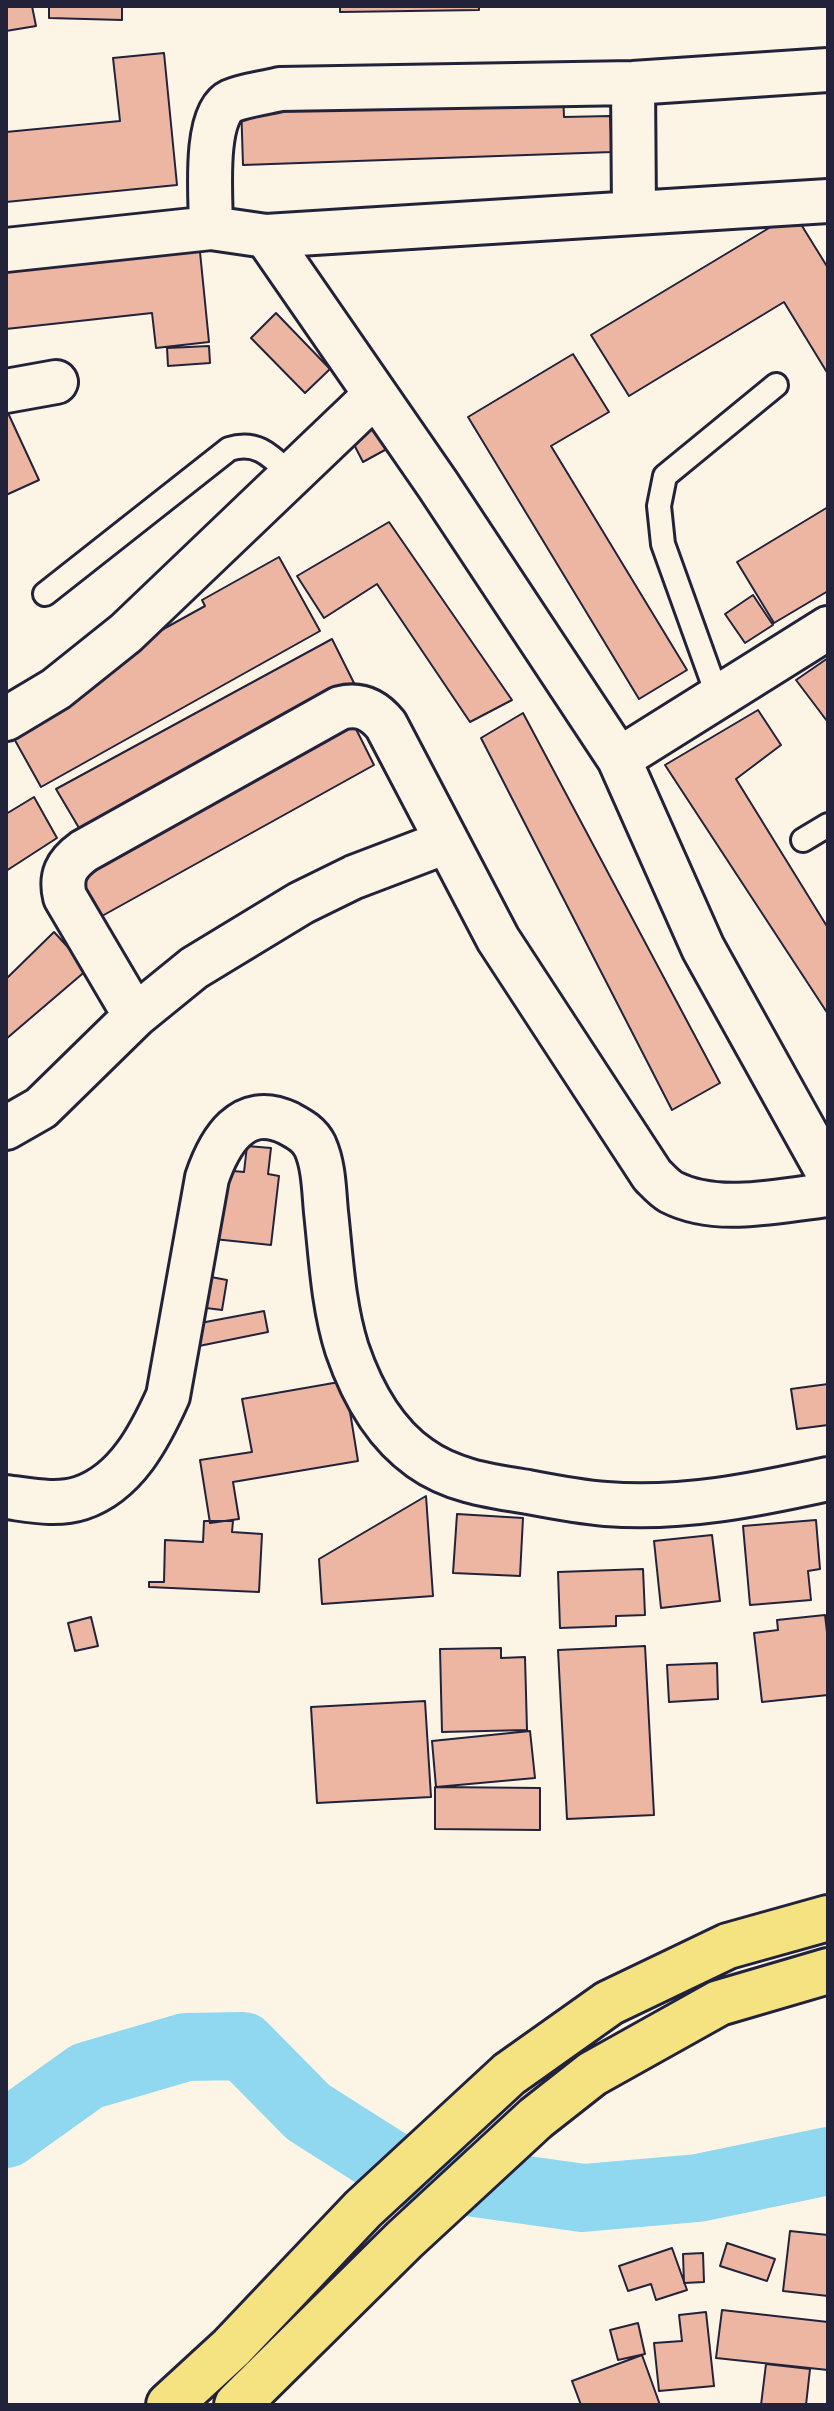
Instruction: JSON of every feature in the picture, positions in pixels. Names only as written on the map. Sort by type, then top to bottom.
[{"type":"highway","points":[[169,2405],[231,2348],[363,2209],[509,2074],[609,2003],[728,1946],[828,1918]]},
{"type":"highway","points":[[237,2405],[404,2240],[536,2118],[592,2074],[660,2033],[719,2003],[828,1971]]},
{"type":"street","points":[[211,228],[211,146],[218,114],[229,102],[280,89],[633,83],[828,70]]},
{"type":"street","points":[[633,83],[634,212]]},
{"type":"street","points":[[6,250],[211,228],[266,236],[828,201]]},
{"type":"street","points":[[266,236],[438,485],[619,759],[703,948],[828,1173]]},
{"type":"street","points":[[6,391],[56,382]]},
{"type":"street","points":[[6,719],[56,689],[126,633],[374,396]]},
{"type":"street","points":[[619,759],[828,628]]},
{"type":"street","points":[[135,1016],[65,897],[63,876],[68,866],[84,851],[340,708],[361,706],[379,716],[498,939],[652,1175],[670,1191],[701,1203],[734,1205],[828,1195]]},
{"type":"street","points":[[6,1128],[41,1108],[135,1016],[194,968],[301,903],[354,877],[446,842]]},
{"type":"street","points":[[6,1497],[45,1502],[80,1499],[109,1484],[136,1456],[168,1396],[207,1178],[217,1150],[240,1124],[263,1118],[281,1120],[305,1132],[315,1146],[322,1175],[333,1285],[346,1347],[368,1400],[394,1434],[419,1457],[454,1477],[500,1488],[606,1504],[704,1502],[760,1495],[828,1479]]},
{"type":"lane","points":[[718,697],[663,544],[659,506],[665,476],[776,385]]},
{"type":"lane","points":[[45,594],[229,449],[257,447],[290,474]]},
{"type":"lane","points":[[803,840],[828,825]]},
{"type":"building","points":[[6,6],[32,6],[36,26],[6,31]]},
{"type":"building","points":[[49,6],[122,6],[122,20],[49,18]]},
{"type":"building","points":[[340,6],[479,6],[479,10],[340,12]]},
{"type":"building","points":[[164,53],[177,185],[6,202],[6,132],[120,121],[113,58]]},
{"type":"building","points":[[563,91],[564,117],[610,116],[612,152],[243,165],[241,103]]},
{"type":"building","points":[[794,213],[828,268],[828,374],[784,302],[629,396],[591,335]]},
{"type":"building","points":[[199,242],[209,342],[156,348],[152,313],[6,329],[6,263]]},
{"type":"building","points":[[276,313],[330,369],[305,393],[251,338]]},
{"type":"building","points":[[209,346],[210,363],[168,366],[167,348]]},
{"type":"building","points":[[573,354],[609,412],[551,446],[687,670],[639,699],[468,417]]},
{"type":"building","points":[[6,414],[39,480],[6,495]]},
{"type":"building","points":[[377,415],[394,445],[363,462],[347,431]]},
{"type":"building","points":[[828,507],[828,591],[774,623],[737,562]]},
{"type":"building","points":[[389,522],[512,700],[470,722],[377,584],[324,618],[297,576]]},
{"type":"building","points":[[279,557],[320,631],[41,787],[7,726],[111,658],[205,606],[202,600]]},
{"type":"building","points":[[753,595],[773,625],[745,643],[725,614]]},
{"type":"building","points":[[332,639],[354,683],[82,833],[56,789]]},
{"type":"building","points":[[828,658],[828,720],[827,721],[796,680]]},
{"type":"building","points":[[758,710],[781,745],[736,779],[828,928],[828,1014],[665,765]]},
{"type":"building","points":[[523,713],[720,1083],[672,1110],[481,738]]},
{"type":"building","points":[[352,721],[374,765],[102,916],[76,871]]},
{"type":"building","points":[[34,797],[57,838],[6,871],[6,814]]},
{"type":"building","points":[[54,932],[88,969],[6,1039],[6,979]]},
{"type":"building","points":[[247,1146],[271,1148],[268,1174],[279,1176],[271,1245],[214,1239],[222,1170],[244,1172]]},
{"type":"building","points":[[211,1277],[227,1280],[222,1310],[206,1308]]},
{"type":"building","points":[[264,1311],[268,1332],[199,1346],[195,1324]]},
{"type":"building","points":[[345,1381],[358,1461],[233,1482],[239,1519],[210,1523],[200,1460],[252,1452],[242,1399]]},
{"type":"building","points":[[828,1384],[828,1425],[797,1429],[791,1389]]},
{"type":"building","points":[[426,1496],[433,1596],[322,1604],[319,1559]]},
{"type":"building","points":[[457,1514],[523,1518],[520,1576],[453,1573]]},
{"type":"building","points":[[816,1520],[820,1569],[808,1571],[811,1600],[750,1605],[743,1526]]},
{"type":"building","points":[[204,1521],[233,1521],[232,1532],[262,1534],[259,1592],[149,1587],[149,1582],[164,1582],[165,1540],[203,1542]]},
{"type":"building","points":[[712,1535],[720,1601],[661,1608],[654,1541]]},
{"type":"building","points":[[643,1569],[645,1615],[616,1616],[616,1626],[560,1628],[558,1572]]},
{"type":"building","points":[[825,1615],[828,1695],[762,1702],[754,1633],[778,1630],[777,1620]]},
{"type":"building","points":[[91,1617],[98,1646],[75,1651],[68,1623]]},
{"type":"building","points":[[645,1646],[654,1815],[567,1819],[558,1650]]},
{"type":"building","points":[[501,1648],[501,1658],[525,1657],[527,1730],[442,1732],[440,1649]]},
{"type":"building","points":[[717,1663],[718,1699],[669,1702],[667,1665]]},
{"type":"building","points":[[425,1701],[431,1797],[317,1803],[311,1707]]},
{"type":"building","points":[[530,1731],[535,1778],[436,1787],[432,1741]]},
{"type":"building","points":[[435,1787],[540,1788],[540,1830],[435,1829]]},
{"type":"building","points":[[790,2231],[828,2235],[828,2296],[783,2291]]},
{"type":"building","points":[[727,2243],[775,2259],[767,2281],[720,2266]]},
{"type":"building","points":[[672,2248],[687,2290],[656,2300],[651,2284],[628,2291],[619,2266]]},
{"type":"building","points":[[703,2253],[704,2282],[684,2283],[683,2254]]},
{"type":"building","points":[[722,2310],[828,2322],[828,2370],[716,2358]]},
{"type":"building","points":[[706,2312],[714,2386],[659,2391],[654,2343],[682,2341],[679,2315]]},
{"type":"building","points":[[638,2323],[645,2354],[618,2360],[610,2330]]},
{"type":"building","points":[[642,2355],[660,2405],[581,2405],[572,2381]]},
{"type":"building","points":[[766,2364],[810,2369],[806,2405],[761,2405]]},
{"type":"waterway","points":[[6,2134],[87,2076],[186,2047],[243,2046],[308,2112],[404,2173],[583,2198],[698,2188],[828,2161]]}]
